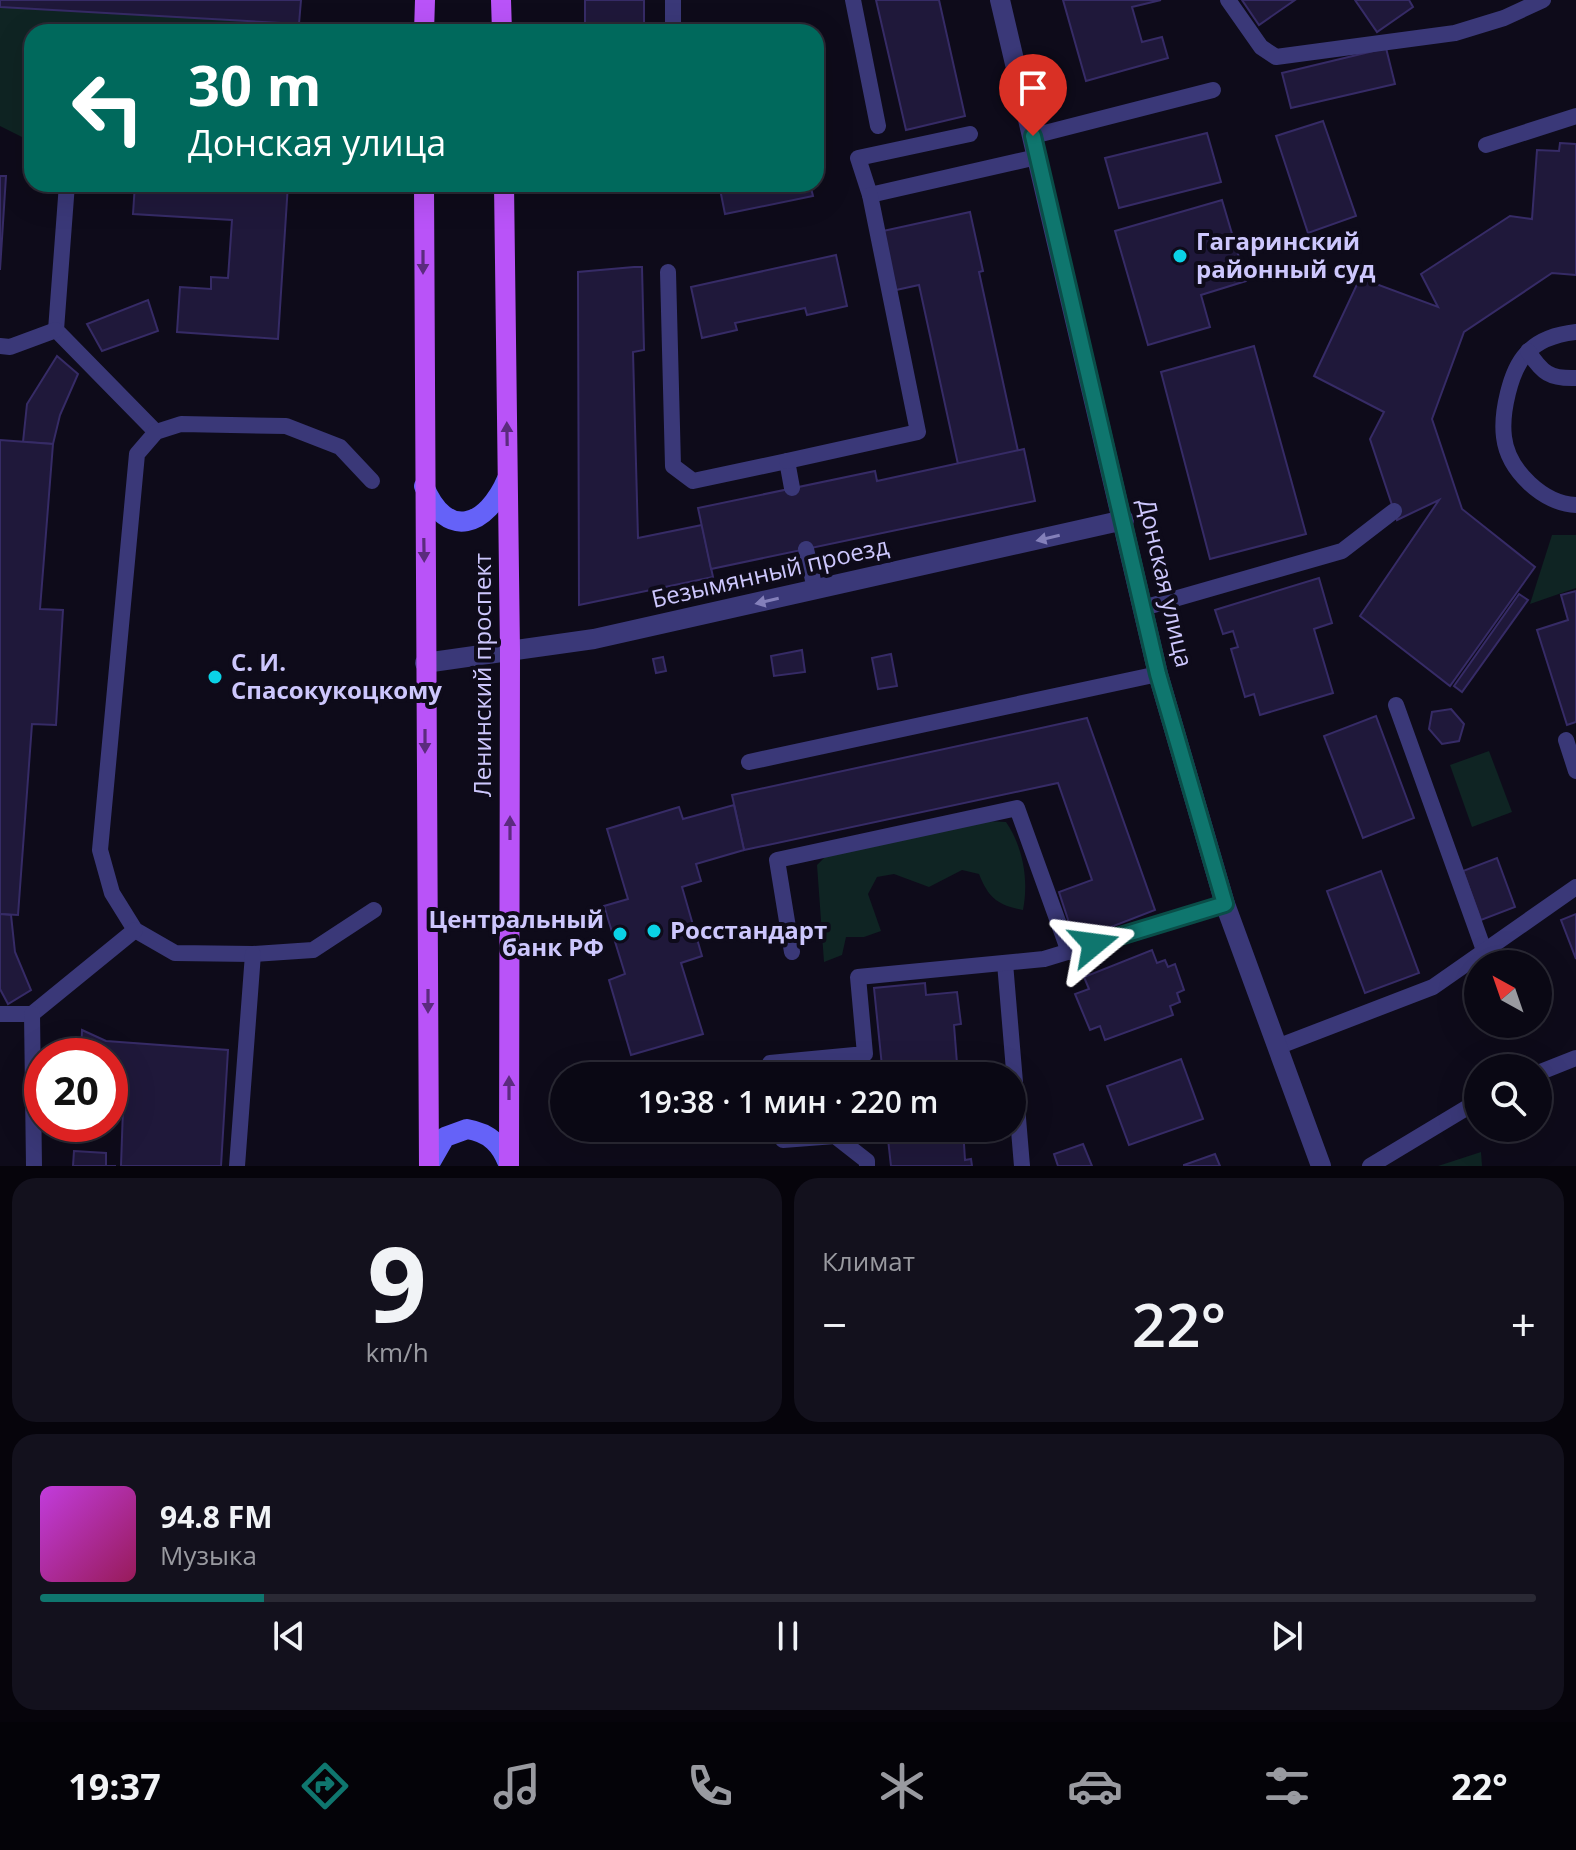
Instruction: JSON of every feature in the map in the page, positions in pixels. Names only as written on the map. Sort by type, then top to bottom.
[{"type":"main road","points":[[424,24],[425,0]]},
{"type":"main road","points":[[501,0],[502,24]]},
{"type":"main road","points":[[424,192],[423,482],[429,1165]]},
{"type":"main road","name":"Ленинский проспект","points":[[504,192],[510,652],[509,1166]]},
{"type":"street","name":"Донская улица","points":[[1000,0],[1158,674],[1225,904],[1321,1166]]},
{"type":"street","points":[[423,482],[440,515],[454,521],[471,522],[489,511],[507,479]]},
{"type":"street","name":"Безымянный проезд","points":[[425,663],[594,639],[1124,520]]},
{"type":"street","points":[[429,1165],[445,1137],[467,1129],[493,1138],[503,1150],[509,1166]]},
{"type":"lane","points":[[673,0],[673,24]]},
{"type":"lane","points":[[853,0],[878,126]]},
{"type":"lane","points":[[1228,0],[1261,47],[1276,57],[1455,33],[1504,18],[1543,0]]},
{"type":"lane","points":[[1033,136],[1213,90]]},
{"type":"lane","points":[[1486,145],[1576,116]]},
{"type":"lane","points":[[668,272],[673,466],[693,481],[918,432],[870,195],[858,158],[970,134]]},
{"type":"lane","points":[[870,195],[1037,157]]},
{"type":"lane","points":[[66,192],[56,330],[156,432]]},
{"type":"lane","points":[[0,346],[10,347],[56,330]]},
{"type":"lane","points":[[1576,332],[1549,338],[1528,351],[1517,366],[1504,438],[1530,485],[1561,504],[1576,505]]},
{"type":"lane","points":[[1528,351],[1540,370],[1554,379],[1576,378]]},
{"type":"lane","points":[[372,481],[340,447],[286,426],[181,424],[156,432],[137,454],[100,850],[112,893],[135,930],[175,953],[253,954],[313,950],[374,910]]},
{"type":"lane","points":[[787,461],[792,488]]},
{"type":"lane","points":[[1143,608],[1342,551],[1394,511]]},
{"type":"lane","points":[[806,549],[815,589]]},
{"type":"lane","points":[[749,762],[1158,674]]},
{"type":"lane","points":[[1396,705],[1484,950]]},
{"type":"lane","points":[[1566,740],[1576,771]]},
{"type":"lane","points":[[792,952],[777,860],[1017,808],[1069,952]]},
{"type":"lane","points":[[1489,950],[1576,887]]},
{"type":"lane","points":[[781,1062],[865,1054],[858,977],[1044,959],[1225,904]]},
{"type":"lane","points":[[0,1014],[32,1014],[135,930]]},
{"type":"lane","points":[[237,1166],[253,954]]},
{"type":"lane","points":[[1005,963],[1022,1166]]},
{"type":"lane","points":[[1277,1047],[1433,987],[1464,967]]},
{"type":"lane","points":[[32,1014],[34,1166]]},
{"type":"lane","points":[[1552,1067],[1576,1058]]},
{"type":"lane","points":[[1370,1166],[1464,1109]]},
{"type":"lane","points":[[843,1142],[867,1161],[867,1166]]},
{"type":"green space","points":[[0,7],[328,24],[24,24],[24,138],[0,126]]},
{"type":"green space","points":[[1552,535],[1576,535],[1576,588],[1530,604]]},
{"type":"green space","points":[[1489,751],[1512,812],[1472,827],[1450,765]]},
{"type":"green space","points":[[987,821],[1006,822],[1017,842],[1025,876],[1023,910],[995,900],[979,874],[962,870],[929,887],[894,874],[877,877],[868,894],[881,931],[864,937],[846,937],[842,955],[824,962],[817,865],[830,852]]},
{"type":"green space","points":[[1481,1152],[1482,1166],[1438,1166]]},
{"type":"building","points":[[0,0],[301,0],[299,24],[0,7]]},
{"type":"building","points":[[585,0],[644,0],[644,24],[585,24]]},
{"type":"building","points":[[876,0],[939,0],[965,116],[906,130]]},
{"type":"building","points":[[1063,0],[1161,0],[1132,7],[1142,42],[1162,37],[1168,58],[1086,81]]},
{"type":"building","points":[[1242,0],[1295,0],[1259,25]]},
{"type":"building","points":[[1355,0],[1409,0],[1413,7],[1377,32]]},
{"type":"building","points":[[1386,48],[1395,84],[1291,108],[1282,73]]},
{"type":"building","points":[[1323,121],[1356,216],[1308,233],[1276,136]]},
{"type":"building","points":[[1207,133],[1221,182],[1119,208],[1105,158]]},
{"type":"building","points":[[1560,143],[1576,144],[1576,275],[1552,273],[1464,332],[1432,419],[1462,509],[1535,567],[1450,686],[1360,616],[1439,500],[1397,520],[1370,439],[1384,412],[1314,376],[1360,278],[1438,307],[1421,274],[1510,216],[1532,219],[1537,150],[1559,151]]},
{"type":"building","points":[[0,176],[6,176],[0,270]]},
{"type":"building","points":[[134,192],[287,192],[278,339],[177,332],[180,287],[211,289],[211,277],[228,278],[232,220],[133,214]]},
{"type":"building","points":[[721,192],[812,192],[813,196],[725,214]]},
{"type":"building","name":"Гагаринский районный суд","points":[[1222,200],[1246,281],[1201,295],[1210,327],[1148,345],[1115,231]]},
{"type":"building","points":[[970,212],[983,271],[979,272],[1018,451],[958,464],[919,285],[896,290],[883,231]]},
{"type":"building","points":[[836,255],[847,306],[807,315],[805,308],[735,323],[737,330],[702,338],[691,287]]},
{"type":"building","points":[[642,267],[644,350],[633,352],[638,538],[702,525],[713,577],[579,605],[578,272]]},
{"type":"building","points":[[148,300],[158,331],[102,351],[87,324]]},
{"type":"building","points":[[1254,346],[1306,534],[1210,559],[1161,372]]},
{"type":"building","points":[[57,356],[78,374],[60,415],[53,444],[23,442],[27,404]]},
{"type":"building","points":[[0,440],[53,444],[40,609],[63,610],[56,725],[32,724],[18,915],[0,914]]},
{"type":"building","points":[[1024,449],[1035,501],[711,569],[698,508],[875,471],[877,481]]},
{"type":"building","points":[[1319,578],[1332,623],[1314,629],[1333,693],[1260,715],[1254,694],[1245,697],[1231,649],[1238,647],[1233,631],[1223,634],[1215,610]]},
{"type":"building","points":[[1576,591],[1576,722],[1567,725],[1537,630],[1568,620],[1561,595]]},
{"type":"building","points":[[1519,594],[1528,600],[1462,692],[1454,686]]},
{"type":"building","points":[[802,650],[805,672],[774,676],[771,656]]},
{"type":"building","points":[[891,654],[897,686],[878,689],[872,658]]},
{"type":"building","points":[[663,657],[666,671],[656,673],[653,659]]},
{"type":"building","points":[[1451,709],[1464,724],[1459,741],[1442,744],[1429,729],[1432,712]]},
{"type":"building","points":[[1376,716],[1414,818],[1363,838],[1324,736]]},
{"type":"building","points":[[1087,718],[1155,910],[1075,941],[1059,892],[1092,880],[1058,783],[744,850],[732,795]]},
{"type":"building","name":"Росстандарт","points":[[734,805],[744,850],[696,864],[701,881],[682,887],[702,956],[681,963],[703,1034],[631,1055],[609,980],[625,974],[604,906],[628,899],[607,829],[679,807],[683,819]]},
{"type":"building","points":[[1497,858],[1515,907],[1481,920],[1463,871]]},
{"type":"building","points":[[1381,871],[1419,973],[1365,993],[1327,891]]},
{"type":"building","points":[[0,914],[11,915],[15,952],[31,990],[8,1004],[0,989]]},
{"type":"building","points":[[1576,914],[1576,959],[1561,920]]},
{"type":"building","points":[[1152,950],[1157,963],[1165,960],[1168,967],[1175,964],[1184,990],[1177,993],[1180,1002],[1170,1006],[1173,1015],[1105,1040],[1100,1026],[1090,1030],[1075,994],[1089,989],[1084,977]]},
{"type":"building","points":[[925,983],[926,995],[957,992],[961,1024],[954,1025],[957,1062],[882,1062],[874,988]]},
{"type":"building","points":[[82,1030],[99,1038],[82,1038]]},
{"type":"building","points":[[128,1043],[228,1050],[221,1166],[121,1166],[122,1142],[128,1142]]},
{"type":"building","points":[[1181,1059],[1203,1119],[1129,1145],[1107,1086]]},
{"type":"building","points":[[888,1142],[964,1142],[965,1160],[971,1159],[972,1166],[891,1166]]},
{"type":"building","points":[[1083,1144],[1092,1166],[1058,1166],[1054,1154]]},
{"type":"building","points":[[74,1151],[106,1153],[106,1166],[73,1166]]},
{"type":"building","points":[[1215,1154],[1220,1166],[1184,1166],[1184,1165]]},
{"type":"place","name":"Гагаринский районный суд","points":[[1180,256]]},
{"type":"place","name":"С. И. Спасокукоцкому","points":[[215,677]]},
{"type":"place","name":"Росстандарт","points":[[654,931]]},
{"type":"place","name":"Центральный банк РФ","points":[[620,934]]},
{"type":"route","points":[[1033,136],[1158,674],[1225,904],[1094,944]]}]
